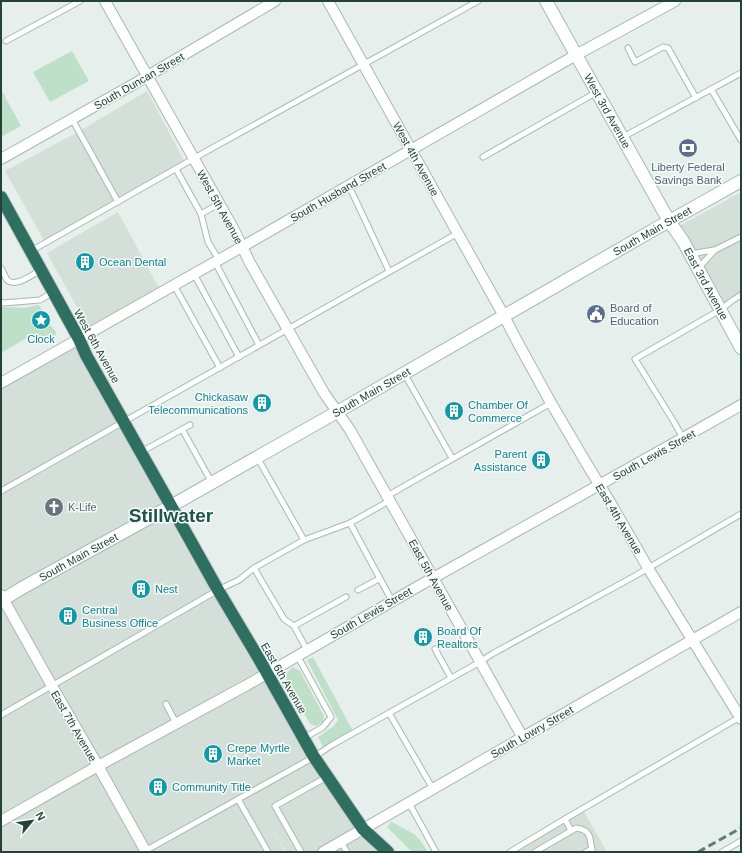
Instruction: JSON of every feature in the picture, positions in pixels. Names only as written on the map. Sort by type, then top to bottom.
[{"type":"highway","name":"West 6th Avenue","points":[[1,197],[79,339],[86,355],[171,506]]},
{"type":"highway","name":"East 6th Avenue","points":[[171,506],[314,757],[363,829],[386,851]]},
{"type":"main road","name":"West 3rd Avenue","points":[[546,1],[669,221]]},
{"type":"main road","name":"South Main Street","points":[[2,598],[257,458],[669,221],[741,183]]},
{"type":"main road","name":"East 3rd Avenue","points":[[669,221],[683,241],[741,348]]},
{"type":"street","name":"West 5th Avenue","points":[[105,1],[324,393],[337,412]]},
{"type":"street","name":"South Duncan Street","points":[[1,159],[72,120],[275,1]]},
{"type":"street","name":"West 4th Avenue","points":[[328,1],[504,316]]},
{"type":"street","name":"South Husband Street","points":[[1,383],[349,186],[576,55],[675,1]]},
{"type":"street","name":"East 4th Avenue","points":[[504,316],[551,403],[648,568],[741,717]]},
{"type":"street","name":"South Lewis Street","points":[[1,821],[741,405]]},
{"type":"street","name":"East 5th Avenue","points":[[337,412],[350,430],[523,738]]},
{"type":"street","name":"East 7th Avenue","points":[[2,598],[146,852]]},
{"type":"street","name":"South Lowry Street","points":[[323,852],[741,612]]},
{"type":"lane","points":[[6,40],[80,1]]},
{"type":"lane","points":[[30,251],[478,1]]},
{"type":"lane","points":[[628,48],[636,62],[663,47],[668,48],[696,98]]},
{"type":"lane","points":[[622,138],[741,73]]},
{"type":"lane","points":[[711,89],[741,140]]},
{"type":"lane","points":[[483,157],[597,92]]},
{"type":"lane","points":[[72,120],[118,202]]},
{"type":"lane","points":[[176,169],[201,214],[208,242],[259,345]]},
{"type":"lane","points":[[349,186],[389,271]]},
{"type":"lane","points":[[201,214],[219,204]]},
{"type":"lane","points":[[1,492],[458,233]]},
{"type":"lane","points":[[690,254],[715,250],[741,237]]},
{"type":"lane","points":[[698,270],[715,250]]},
{"type":"lane","points":[[1,268],[8,280],[14,283],[21,281],[41,270]]},
{"type":"lane","points":[[194,274],[239,357]]},
{"type":"lane","points":[[174,285],[220,368]]},
{"type":"lane","points":[[1,302],[40,300],[53,292]]},
{"type":"lane","points":[[683,438],[635,359],[720,310],[741,295]]},
{"type":"lane","points":[[404,374],[452,458]]},
{"type":"lane","points":[[1,715],[218,590],[239,580],[254,568],[304,540],[350,523],[452,458],[551,403]]},
{"type":"lane","points":[[141,452],[190,426]]},
{"type":"lane","points":[[182,429],[212,483]]},
{"type":"lane","points":[[257,458],[304,540]]},
{"type":"lane","points":[[146,852],[492,654],[648,568],[741,514]]},
{"type":"lane","points":[[350,523],[392,601]]},
{"type":"lane","points":[[254,568],[284,619],[294,626],[307,650]]},
{"type":"lane","points":[[358,590],[379,578]]},
{"type":"lane","points":[[294,626],[346,597]]},
{"type":"lane","points":[[435,649],[451,678]]},
{"type":"lane","points":[[297,655],[331,717],[323,727],[303,738]]},
{"type":"lane","points":[[166,704],[176,723]]},
{"type":"lane","points":[[389,713],[433,789]]},
{"type":"lane","points":[[512,852],[565,819],[741,717]]},
{"type":"lane","points":[[301,852],[275,806],[328,777]]},
{"type":"lane","points":[[238,799],[268,852]]},
{"type":"lane","points":[[409,803],[436,852]]},
{"type":"lane","points":[[565,819],[571,831]]},
{"type":"lane","points":[[535,852],[576,828],[584,829],[590,836],[592,850],[586,852]]},
{"type":"lane","points":[[722,852],[741,841]]},
{"type":"lane","points":[[341,842],[347,852]]},
{"type":"shaded area","points":[[147,91],[187,166],[46,244],[5,171],[76,133]]},
{"type":"shaded area","points":[[741,192],[741,297],[720,309],[676,228]]},
{"type":"shaded area","points":[[118,212],[160,290],[88,327],[47,253]]},
{"type":"shaded area","points":[[78,337],[314,758],[387,852],[286,852],[263,812],[285,852],[1,852],[1,380]]},
{"type":"shaded area","points":[[583,810],[607,852],[512,852]]},
{"type":"green space","points":[[72,51],[89,81],[50,102],[33,72]]},
{"type":"green space","points":[[1,89],[21,126],[1,137]]},
{"type":"green space","points":[[39,305],[50,325],[56,332],[55,338],[48,344],[33,334],[1,353],[1,308],[24,308]]},
{"type":"green space","points":[[313,657],[353,731],[323,747],[318,737],[334,726],[338,720],[307,660]]},
{"type":"green space","points":[[293,667],[300,671],[324,716],[323,722],[316,726],[310,724],[286,681],[287,673]]},
{"type":"green space","points":[[391,822],[414,834],[428,852],[412,852],[387,827]]},
{"type":"railway","points":[[698,852],[741,828]]},
{"type":"place","name":"Liberty Federal Savings Bank","points":[[688,148]]},
{"type":"place","name":"Ocean Dental","points":[[85,262]]},
{"type":"place","name":"Board of Education","points":[[596,314]]},
{"type":"place","name":"Clock","points":[[41,320]]},
{"type":"place","name":"Chickasaw Telecommunications","points":[[262,403]]},
{"type":"place","name":"Chamber Of Commerce","points":[[454,411]]},
{"type":"place","name":"Parent Assistance","points":[[541,460]]},
{"type":"place","name":"K-Life","points":[[54,507]]},
{"type":"place","name":"Nest","points":[[141,589]]},
{"type":"place","name":"Central Business Office","points":[[68,616]]},
{"type":"place","name":"Board Of Realtors","points":[[423,637]]},
{"type":"place","name":"Crepe Myrtle Market","points":[[213,754]]},
{"type":"place","name":"Community Title","points":[[158,787]]},
{"type":"district","name":"Stillwater","points":[[171,515]]}]
